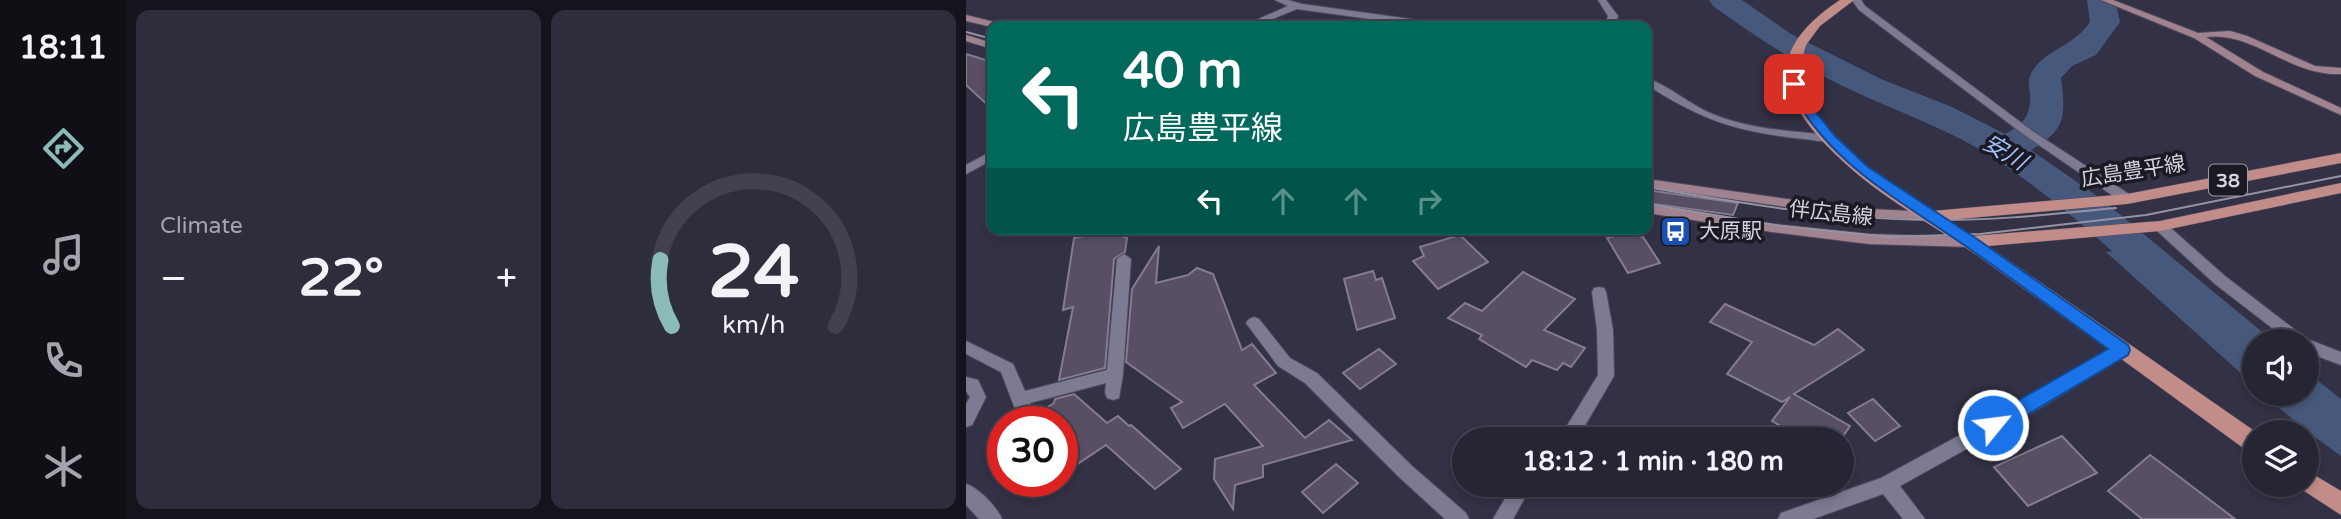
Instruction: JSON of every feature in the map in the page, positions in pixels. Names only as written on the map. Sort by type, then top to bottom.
[{"type":"main road","points":[[1848,0],[1826,13],[1807,34],[1793,67],[1794,84],[1805,107],[1829,138],[1863,170],[1971,242],[2242,435]]},
{"type":"main road","points":[[2105,0],[2197,36],[2259,74],[2341,112]]},
{"type":"main road","points":[[966,18],[987,23]]},
{"type":"main road","points":[[2197,36],[2231,34],[2308,66],[2323,71],[2341,71]]},
{"type":"main road","points":[[966,38],[987,44]]},
{"type":"main road","name":"広島豊平線","points":[[1930,216],[2120,200],[2341,158]]},
{"type":"main road","name":"伴広島線","points":[[1652,184],[1850,212],[1930,216]]},
{"type":"main road","name":"38","points":[[1971,242],[2154,227],[2341,188]]},
{"type":"main road","name":"伴広島線","points":[[1652,210],[1869,239],[1971,242]]},
{"type":"main road","points":[[2319,489],[2341,504]]},
{"type":"street","points":[[1279,0],[1409,21]]},
{"type":"street","points":[[1602,0],[1613,16],[1612,21]]},
{"type":"street","points":[[1856,0],[1862,8],[2120,200]]},
{"type":"street","points":[[1260,21],[1301,3]]},
{"type":"street","points":[[1652,84],[1693,110],[1718,120],[1782,134],[1829,138]]},
{"type":"street","points":[[966,170],[987,158]]},
{"type":"street","points":[[2154,227],[2284,329]]},
{"type":"street","points":[[1113,393],[1124,259]]},
{"type":"street","points":[[1575,427],[1606,376],[1605,330],[1599,292]]},
{"type":"street","points":[[1254,323],[1284,362],[1311,379],[1405,471],[1459,519]]},
{"type":"street","points":[[966,347],[1007,368],[1023,406]]},
{"type":"street","points":[[1788,519],[1887,484],[2036,402],[2122,350]]},
{"type":"street","points":[[2319,350],[2341,359]]},
{"type":"street","points":[[1020,399],[1115,373]]},
{"type":"street","points":[[966,384],[972,385],[978,397],[966,419]]},
{"type":"street","points":[[1887,484],[1915,519]]},
{"type":"street","points":[[966,492],[992,519]]},
{"type":"street","points":[[1503,519],[1516,497]]},
{"type":"water","points":[[2152,246],[2253,329],[2242,329],[2242,374],[2106,252]]},
{"type":"water","points":[[2319,382],[2341,399],[2341,456],[2319,440],[2319,420],[2293,420],[2277,406],[2319,406]]},
{"type":"building","points":[[966,54],[987,60],[987,104],[966,85]]},
{"type":"building","points":[[1652,191],[1738,203],[1733,215],[1652,204]]},
{"type":"building","points":[[1119,235],[1127,238],[1125,252],[1114,259],[1105,368],[1059,380],[1073,307],[1063,310],[1074,238]]},
{"type":"building","points":[[1460,235],[1488,262],[1438,289],[1413,261],[1424,256],[1420,247]]},
{"type":"building","points":[[1618,235],[1643,237],[1660,263],[1628,273],[1607,238]]},
{"type":"building","points":[[1159,246],[1156,283],[1188,275],[1197,268],[1213,274],[1242,350],[1252,344],[1276,373],[1254,385],[1305,438],[1329,420],[1352,440],[1263,465],[1263,477],[1235,485],[1233,509],[1214,479],[1215,459],[1263,446],[1225,404],[1183,428],[1171,408],[1182,402],[1126,362],[1132,289]]},
{"type":"building","points":[[1373,271],[1376,280],[1382,278],[1395,318],[1357,330],[1344,279]]},
{"type":"building","points":[[1523,272],[1575,299],[1544,330],[1585,348],[1571,367],[1563,363],[1557,370],[1532,360],[1526,367],[1479,339],[1482,335],[1448,318],[1465,303],[1482,311]]},
{"type":"building","points":[[1725,304],[1814,345],[1838,329],[1864,350],[1794,394],[1849,427],[1782,427],[1772,421],[1790,397],[1782,402],[1727,374],[1752,342],[1710,322]]},
{"type":"building","points":[[1379,349],[1396,364],[1360,389],[1343,373]]},
{"type":"building","points":[[1074,394],[1107,423],[1118,416],[1181,469],[1155,489],[1106,445],[1078,464],[1078,406],[1050,406],[1055,399]]},
{"type":"building","points":[[1873,399],[1900,426],[1875,441],[1848,413]]},
{"type":"building","points":[[2062,436],[2097,473],[2028,506],[1994,467]]},
{"type":"building","points":[[2150,455],[2235,519],[2142,519],[2108,491]]},
{"type":"building","points":[[1336,464],[1358,483],[1323,513],[1302,492]]},
{"type":"waterway","name":"安川","points":[[1723,0],[1780,40],[1869,86],[1940,114],[2005,149]]},
{"type":"waterway","points":[[2005,149],[2038,131],[2048,108],[2045,77],[2061,59],[2085,48],[2099,32],[2105,22],[2101,0]]},
{"type":"waterway","name":"安川","points":[[2005,149],[2086,207],[2242,344]]},
{"type":"tram line","points":[[966,32],[987,38]]},
{"type":"tram line","points":[[1652,205],[1781,226],[1889,237],[1980,234],[2146,215],[2341,176]]},
{"type":"tram line","points":[[1652,188],[1787,209],[1893,219],[2023,217],[2116,208]]},
{"type":"place","name":"大原駅","points":[[1676,231]]},
{"type":"route","points":[[1794,84],[1805,107],[1829,138],[1863,170],[1971,242],[2122,350],[1993,425]]}]
